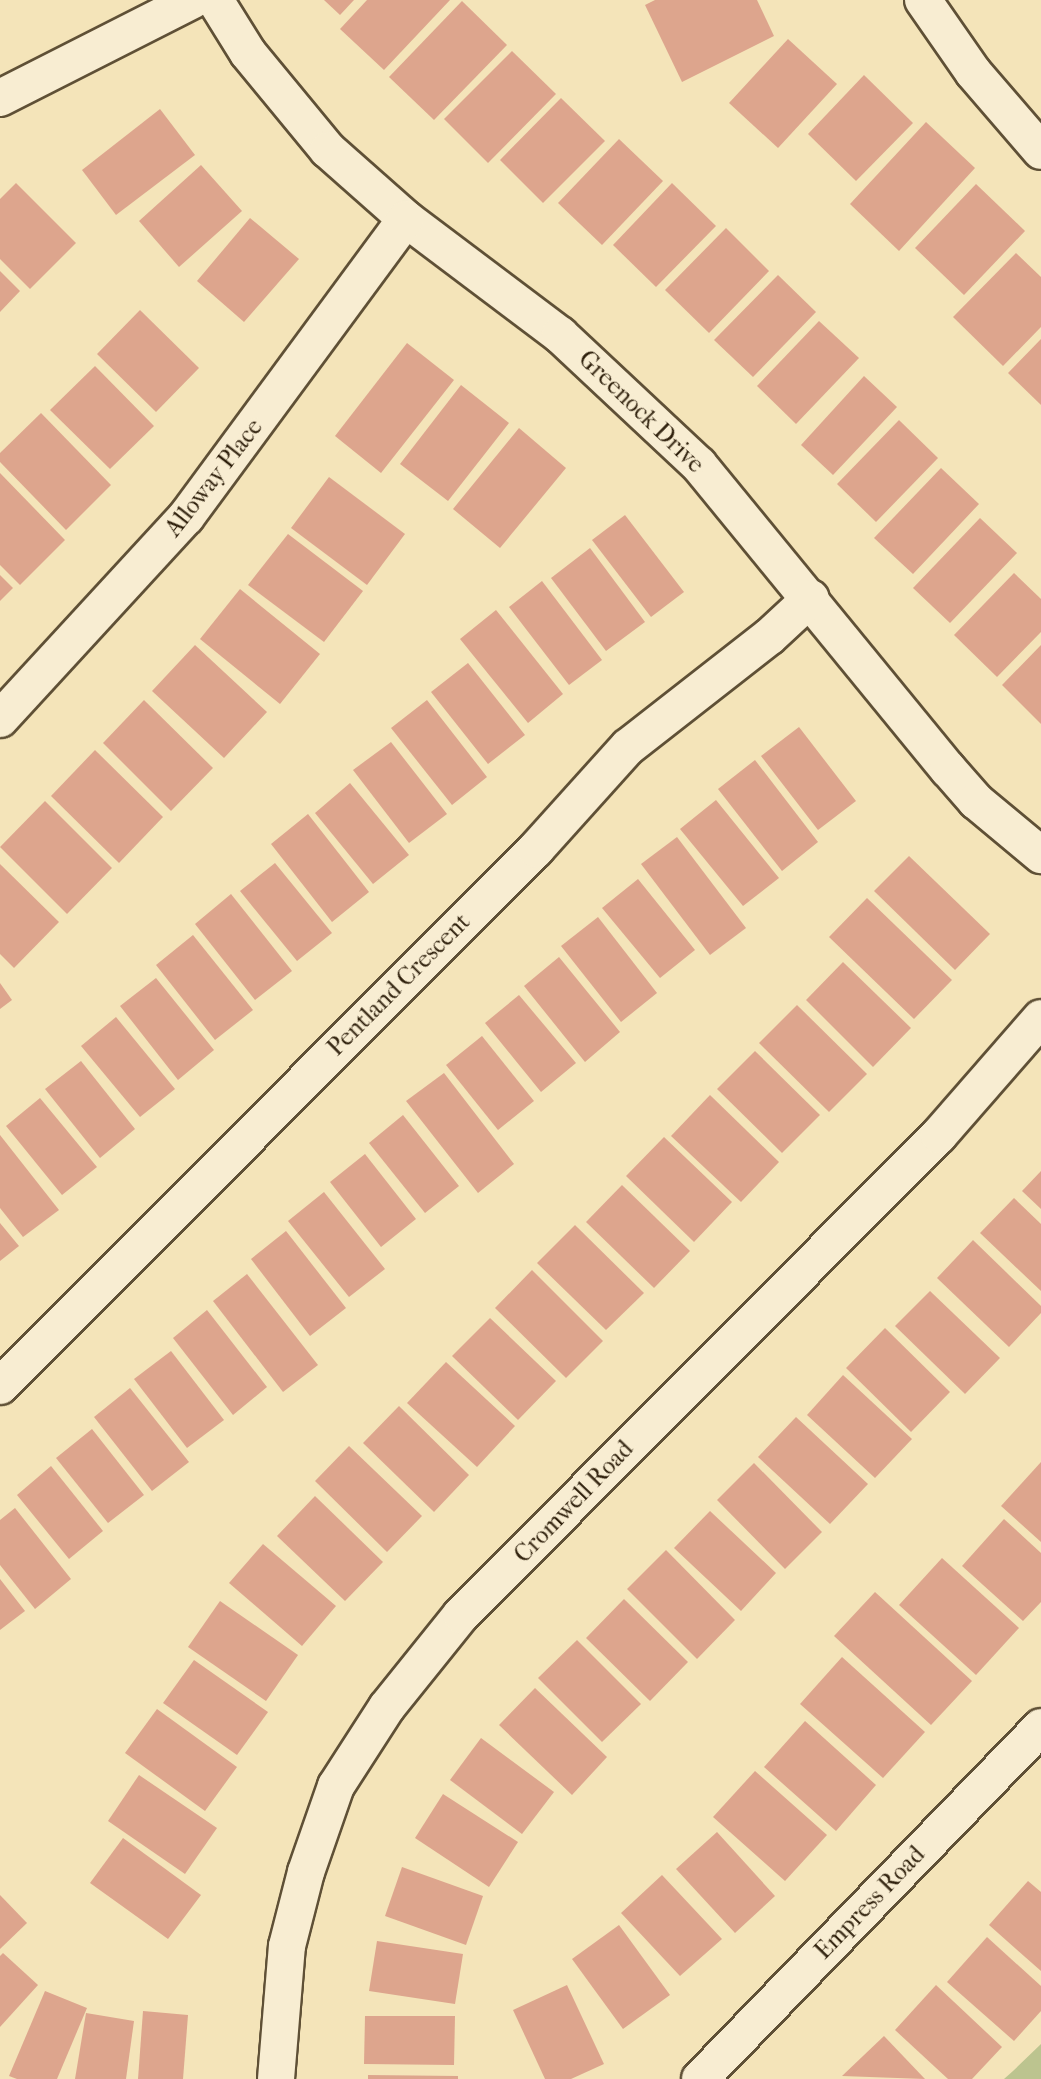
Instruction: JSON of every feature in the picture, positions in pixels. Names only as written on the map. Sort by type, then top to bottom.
[{"type":"street","points":[[0,98],[193,0]]},
{"type":"street","name":"Greenock Drive","points":[[215,0],[286,103],[328,150],[406,219],[560,335],[661,427],[811,598],[976,801],[1041,855]]},
{"type":"street","points":[[923,0],[973,72],[1041,151]]},
{"type":"street","name":"Alloway Place","points":[[0,719],[186,517],[406,219]]},
{"type":"street","name":"Pentland Crescent","points":[[0,1386],[536,849],[628,747],[748,654],[811,598]]},
{"type":"street","name":"Cromwell Road","points":[[276,2079],[287,1946],[306,1872],[336,1786],[387,1707],[461,1615],[939,1135],[1041,1018]]},
{"type":"street","name":"Empress Road","points":[[700,2079],[1041,1727]]},
{"type":"green space","points":[[1041,2044],[1041,2079],[1004,2079],[1013,2071]]},
{"type":"building","points":[[324,0],[354,0],[340,15]]},
{"type":"building","points":[[367,0],[450,0],[384,70],[340,29]]},
{"type":"building","points":[[655,0],[757,0],[774,36],[682,82],[645,5]]},
{"type":"building","points":[[462,1],[507,45],[434,120],[389,77]]},
{"type":"building","points":[[788,39],[837,84],[778,148],[729,103]]},
{"type":"building","points":[[512,51],[556,94],[488,163],[444,119]]},
{"type":"building","points":[[864,75],[913,123],[856,181],[808,134]]},
{"type":"building","points":[[561,98],[605,141],[543,203],[500,160]]},
{"type":"building","points":[[160,109],[195,155],[116,215],[82,170]]},
{"type":"building","points":[[926,122],[975,168],[899,251],[850,204]]},
{"type":"building","points":[[619,139],[663,181],[602,245],[558,203]]},
{"type":"building","points":[[201,165],[242,211],[179,267],[139,221]]},
{"type":"building","points":[[16,183],[76,243],[30,289],[0,259],[0,199]]},
{"type":"building","points":[[672,183],[716,226],[656,287],[613,245]]},
{"type":"building","points":[[976,184],[1025,231],[964,295],[915,248]]},
{"type":"building","points":[[250,218],[299,259],[244,322],[197,281]]},
{"type":"building","points":[[726,228],[769,271],[709,333],[665,290]]},
{"type":"building","points":[[1016,253],[1041,277],[1041,327],[1003,366],[953,317]]},
{"type":"building","points":[[0,271],[20,291],[0,312]]},
{"type":"building","points":[[778,275],[816,312],[753,377],[714,340]]},
{"type":"building","points":[[140,310],[199,368],[156,412],[97,354]]},
{"type":"building","points":[[819,321],[859,358],[796,424],[757,386]]},
{"type":"building","points":[[1041,339],[1041,405],[1008,373]]},
{"type":"building","points":[[407,343],[454,380],[381,473],[335,436]]},
{"type":"building","points":[[95,366],[154,426],[110,469],[50,410]]},
{"type":"building","points":[[864,376],[897,407],[833,475],[801,445]]},
{"type":"building","points":[[461,385],[509,423],[448,501],[400,464]]},
{"type":"building","points":[[41,413],[111,485],[66,530],[0,462],[0,453]]},
{"type":"building","points":[[899,420],[938,458],[876,522],[837,484]]},
{"type":"building","points":[[519,428],[566,468],[500,548],[453,509]]},
{"type":"building","points":[[941,468],[979,504],[913,574],[874,538]]},
{"type":"building","points":[[0,473],[65,540],[20,585],[0,565]]},
{"type":"building","points":[[329,477],[405,534],[367,585],[291,528]]},
{"type":"building","points":[[625,515],[684,592],[651,617],[592,540]]},
{"type":"building","points":[[980,518],[1017,553],[950,623],[913,588]]},
{"type":"building","points":[[288,534],[363,591],[324,642],[248,585]]},
{"type":"building","points":[[590,548],[645,622],[606,651],[551,578]]},
{"type":"building","points":[[1014,573],[1041,599],[1041,632],[997,677],[954,635]]},
{"type":"building","points":[[0,575],[13,588],[0,601]]},
{"type":"building","points":[[542,581],[602,660],[569,685],[509,607]]},
{"type":"building","points":[[240,589],[320,654],[280,704],[200,639]]},
{"type":"building","points":[[496,610],[563,694],[528,723],[460,639]]},
{"type":"building","points":[[195,645],[267,712],[224,758],[152,691]]},
{"type":"building","points":[[1041,645],[1041,724],[1002,685]]},
{"type":"building","points":[[468,663],[525,735],[488,764],[431,692]]},
{"type":"building","points":[[144,700],[213,768],[171,811],[103,743]]},
{"type":"building","points":[[427,700],[487,777],[452,805],[391,728]]},
{"type":"building","points":[[799,727],[856,801],[818,830],[761,756]]},
{"type":"building","points":[[391,742],[447,814],[409,843],[353,770]]},
{"type":"building","points":[[95,750],[163,817],[119,863],[51,796]]},
{"type":"building","points":[[755,760],[818,842],[782,871],[718,789]]},
{"type":"building","points":[[350,783],[409,855],[373,884],[315,813]]},
{"type":"building","points":[[716,800],[779,878],[743,906],[680,829]]},
{"type":"building","points":[[45,801],[112,868],[67,914],[0,847]]},
{"type":"building","points":[[308,814],[369,892],[332,922],[271,844]]},
{"type":"building","points":[[677,837],[746,928],[710,955],[641,864]]},
{"type":"building","points":[[909,856],[990,934],[955,970],[874,891]]},
{"type":"building","points":[[275,863],[332,933],[297,961],[240,891]]},
{"type":"building","points":[[0,864],[59,922],[14,968],[0,954]]},
{"type":"building","points":[[638,879],[695,950],[660,978],[602,908]]},
{"type":"building","points":[[231,894],[292,971],[255,1000],[195,924]]},
{"type":"building","points":[[867,898],[952,980],[914,1019],[829,937]]},
{"type":"building","points":[[598,917],[657,993],[621,1022],[561,946]]},
{"type":"building","points":[[193,935],[253,1010],[215,1040],[156,965]]},
{"type":"building","points":[[559,957],[620,1032],[585,1062],[524,986]]},
{"type":"building","points":[[843,962],[911,1028],[873,1067],[806,1000]]},
{"type":"building","points":[[156,978],[214,1050],[178,1080],[120,1006]]},
{"type":"building","points":[[0,983],[12,1000],[0,1009]]},
{"type":"building","points":[[519,995],[576,1063],[541,1092],[485,1023]]},
{"type":"building","points":[[797,1005],[867,1074],[829,1112],[759,1043]]},
{"type":"building","points":[[116,1017],[175,1089],[140,1117],[81,1046]]},
{"type":"building","points":[[482,1036],[534,1101],[498,1130],[446,1065]]},
{"type":"building","points":[[755,1051],[820,1115],[782,1153],[717,1089]]},
{"type":"building","points":[[81,1061],[135,1129],[100,1158],[45,1089]]},
{"type":"building","points":[[444,1073],[514,1164],[478,1193],[406,1101]]},
{"type":"building","points":[[710,1095],[779,1162],[741,1202],[671,1136]]},
{"type":"building","points":[[40,1098],[97,1167],[62,1195],[6,1126]]},
{"type":"building","points":[[403,1115],[459,1186],[425,1213],[369,1143]]},
{"type":"building","points":[[0,1135],[59,1210],[23,1237],[0,1208]]},
{"type":"building","points":[[664,1137],[732,1202],[694,1242],[626,1176]]},
{"type":"building","points":[[365,1154],[416,1219],[381,1247],[330,1182]]},
{"type":"building","points":[[1041,1171],[1041,1209],[1022,1191]]},
{"type":"building","points":[[622,1185],[690,1251],[654,1288],[586,1222]]},
{"type":"building","points":[[324,1192],[385,1269],[349,1297],[288,1221]]},
{"type":"building","points":[[1014,1198],[1041,1224],[1041,1291],[980,1233]]},
{"type":"building","points":[[0,1223],[19,1246],[0,1261]]},
{"type":"building","points":[[575,1225],[644,1293],[606,1330],[537,1263]]},
{"type":"building","points":[[286,1231],[346,1308],[310,1336],[251,1259]]},
{"type":"building","points":[[973,1240],[1041,1306],[1041,1313],[1009,1347],[937,1278]]},
{"type":"building","points":[[532,1270],[603,1341],[566,1378],[495,1308]]},
{"type":"building","points":[[247,1274],[318,1365],[283,1392],[213,1301]]},
{"type":"building","points":[[930,1291],[1000,1358],[965,1394],[895,1326]]},
{"type":"building","points":[[207,1310],[267,1387],[233,1415],[173,1338]]},
{"type":"building","points":[[490,1318],[556,1381],[518,1420],[452,1356]]},
{"type":"building","points":[[885,1328],[950,1392],[911,1432],[846,1368]]},
{"type":"building","points":[[171,1351],[224,1420],[187,1448],[134,1379]]},
{"type":"building","points":[[446,1362],[515,1426],[477,1467],[407,1403]]},
{"type":"building","points":[[843,1375],[912,1439],[875,1478],[807,1415]]},
{"type":"building","points":[[130,1388],[189,1462],[152,1491],[94,1417]]},
{"type":"building","points":[[399,1406],[469,1475],[434,1512],[363,1443]]},
{"type":"building","points":[[796,1417],[868,1484],[830,1524],[758,1457]]},
{"type":"building","points":[[92,1429],[144,1495],[108,1523],[56,1458]]},
{"type":"building","points":[[349,1446],[422,1516],[387,1552],[315,1481]]},
{"type":"building","points":[[1041,1462],[1041,1542],[1001,1506]]},
{"type":"building","points":[[754,1463],[822,1532],[785,1569],[717,1500]]},
{"type":"building","points":[[51,1466],[103,1531],[69,1559],[17,1495]]},
{"type":"building","points":[[315,1496],[383,1562],[345,1601],[277,1536]]},
{"type":"building","points":[[15,1508],[71,1579],[35,1609],[0,1565],[0,1520]]},
{"type":"building","points":[[710,1511],[776,1573],[741,1611],[674,1548]]},
{"type":"building","points":[[1004,1519],[1041,1553],[1041,1602],[1023,1621],[962,1566]]},
{"type":"building","points":[[263,1544],[336,1606],[302,1646],[229,1583]]},
{"type":"building","points":[[666,1550],[735,1620],[697,1659],[627,1589]]},
{"type":"building","points":[[942,1558],[1019,1628],[976,1675],[899,1605]]},
{"type":"building","points":[[0,1579],[25,1611],[0,1630]]},
{"type":"building","points":[[875,1592],[972,1681],[931,1725],[834,1636]]},
{"type":"building","points":[[624,1599],[688,1662],[650,1701],[586,1638]]},
{"type":"building","points":[[220,1601],[298,1655],[266,1701],[188,1647]]},
{"type":"building","points":[[577,1640],[641,1704],[602,1742],[538,1678]]},
{"type":"building","points":[[842,1657],[925,1732],[883,1778],[800,1704]]},
{"type":"building","points":[[194,1660],[268,1712],[237,1755],[163,1703]]},
{"type":"building","points":[[535,1688],[607,1757],[572,1795],[499,1725]]},
{"type":"building","points":[[157,1709],[237,1767],[205,1811],[125,1753]]},
{"type":"building","points":[[805,1721],[876,1785],[836,1831],[764,1767]]},
{"type":"building","points":[[481,1738],[554,1792],[522,1834],[450,1780]]},
{"type":"building","points":[[755,1771],[827,1835],[785,1881],[713,1817]]},
{"type":"building","points":[[139,1775],[217,1828],[185,1874],[108,1821]]},
{"type":"building","points":[[443,1794],[518,1842],[489,1887],[415,1838]]},
{"type":"building","points":[[717,1832],[775,1896],[735,1933],[676,1869]]},
{"type":"building","points":[[123,1838],[201,1895],[168,1939],[90,1883]]},
{"type":"building","points":[[402,1867],[483,1896],[466,1945],[385,1916]]},
{"type":"building","points":[[662,1875],[722,1939],[680,1976],[621,1913]]},
{"type":"building","points":[[1028,1881],[1041,1892],[1041,1971],[989,1925]]},
{"type":"building","points":[[0,1895],[27,1923],[0,1949]]},
{"type":"building","points":[[619,1925],[670,1995],[623,2029],[572,1959]]},
{"type":"building","points":[[987,1937],[1041,1986],[1041,2011],[1014,2041],[947,1982]]},
{"type":"building","points":[[377,1941],[463,1954],[455,2004],[369,1991]]},
{"type":"building","points":[[3,1953],[38,1985],[0,2027],[0,1956]]},
{"type":"building","points":[[567,1985],[604,2064],[571,2079],[545,2079],[513,2010]]},
{"type":"building","points":[[936,1985],[1002,2047],[972,2079],[948,2079],[895,2030]]},
{"type":"building","points":[[45,1991],[87,2008],[57,2079],[17,2079],[9,2076]]},
{"type":"building","points":[[143,2011],[188,2015],[183,2079],[138,2079]]},
{"type":"building","points":[[86,2013],[134,2021],[126,2079],[75,2079]]},
{"type":"building","points":[[365,2016],[455,2016],[454,2065],[364,2064]]},
{"type":"building","points":[[884,2036],[925,2079],[842,2076]]},
{"type":"building","points":[[368,2075],[458,2076],[458,2079],[368,2079]]}]
